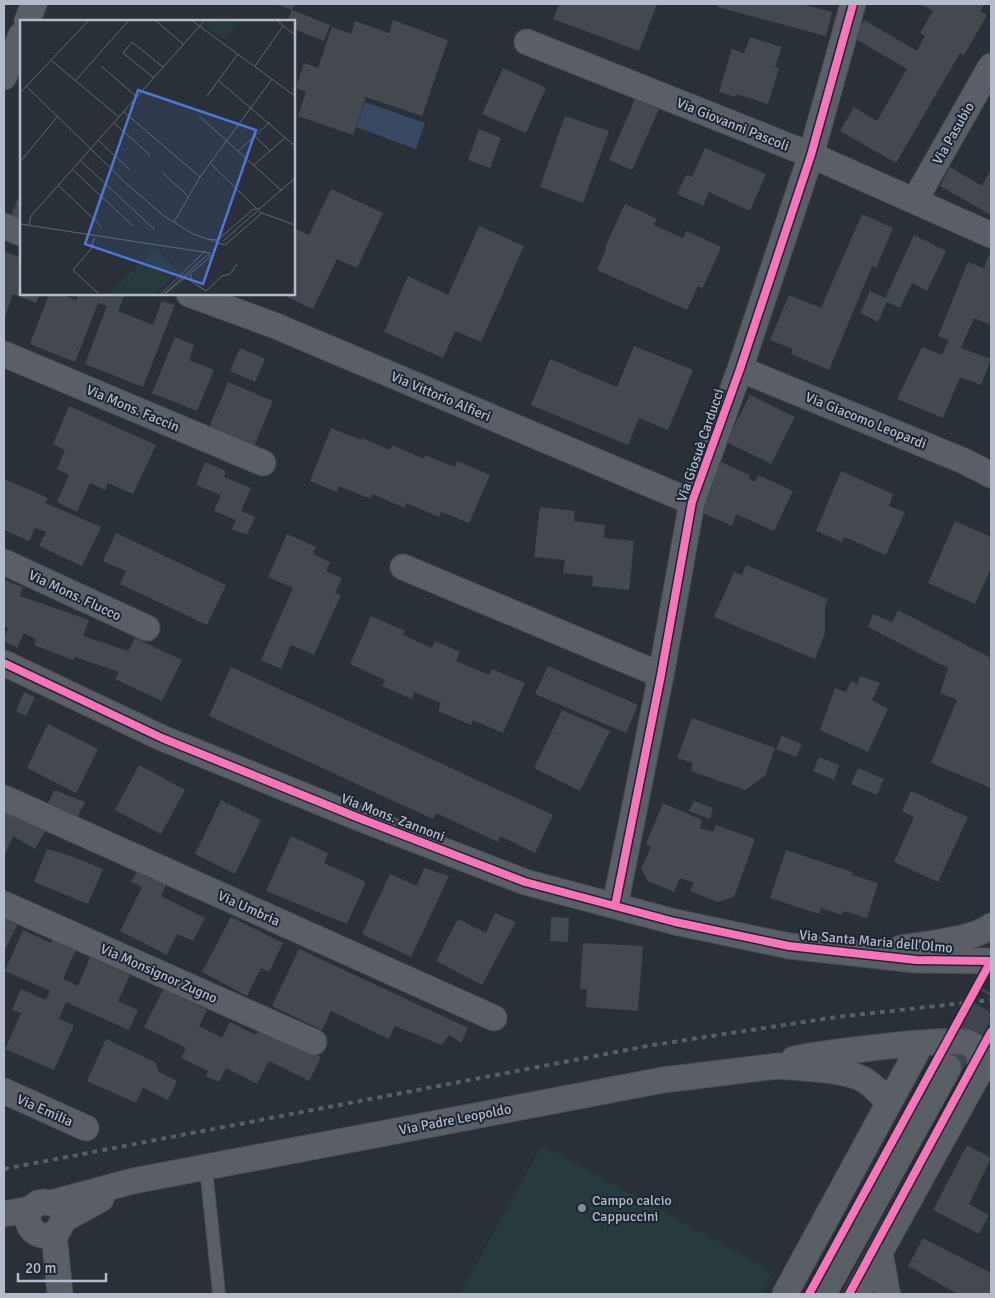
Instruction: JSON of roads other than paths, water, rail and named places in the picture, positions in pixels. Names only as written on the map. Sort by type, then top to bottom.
[{"type":"main road","points":[[822,1294],[948,1068]]},
{"type":"street","points":[[27,20],[34,4]]},
{"type":"street","name":"Via Giosuè Carducci","points":[[615,906],[661,675],[692,502],[740,369],[811,155],[853,4]]},
{"type":"street","points":[[6,64],[20,37]]},
{"type":"street","name":"Via Giovanni Pascoli","points":[[527,42],[811,155],[991,235]]},
{"type":"street","name":"Via Pasubio","points":[[915,200],[991,66]]},
{"type":"street","points":[[4,226],[20,233]]},
{"type":"street","name":"Via Vittorio Alfieri","points":[[192,295],[276,326],[692,502]]},
{"type":"street","name":"Via Mons. Faccin","points":[[4,354],[263,463]]},
{"type":"street","name":"Via Giacomo Leopardi","points":[[740,369],[964,460],[991,475]]},
{"type":"street","name":"Via Mons. Flucco","points":[[4,562],[147,628]]},
{"type":"street","points":[[403,567],[661,675]]},
{"type":"street","name":"Via Mons. Zannoni","points":[[4,663],[162,738],[369,822],[525,882],[675,922],[789,946]]},
{"type":"street","name":"Via Umbria","points":[[4,798],[494,1018]]},
{"type":"street","name":"Via Monsignor Zugno","points":[[4,904],[314,1042]]},
{"type":"street","name":"Via Santa Maria dell'Olmo","points":[[789,946],[894,949],[964,937],[987,930],[991,926]]},
{"type":"street","name":"Via Santa Maria dell'Olmo","points":[[789,946],[916,960],[991,961]]},
{"type":"street","points":[[785,1294],[921,1044],[967,1042],[985,1054],[980,1064],[979,1073],[857,1294]]},
{"type":"street","name":"Via Padre Leopoldo","points":[[778,1066],[795,1059],[823,1054],[921,1044]]},
{"type":"street","name":"Via Padre Leopoldo","points":[[4,1226],[45,1221],[133,1181],[663,1080],[778,1066],[847,1074],[865,1080],[889,1102]]},
{"type":"street","name":"Via Emilia","points":[[4,1091],[86,1128]]},
{"type":"street","name":"Via Padre Leopoldo","points":[[4,1214],[45,1221]]},
{"type":"street","points":[[45,1221],[60,1293]]},
{"type":"street","points":[[880,1252],[888,1294]]},
{"type":"lane","points":[[206,1168],[219,1294]]},
{"type":"water","points":[[365,102],[425,123],[416,149],[356,127]]},
{"type":"tunnel","points":[[947,1068],[991,993]]},
{"type":"railway","points":[[4,1169],[653,1045],[837,1017],[991,1000]]},
{"type":"place","name":"Campo calcio Cappuccini","points":[[582,1208]]}]
